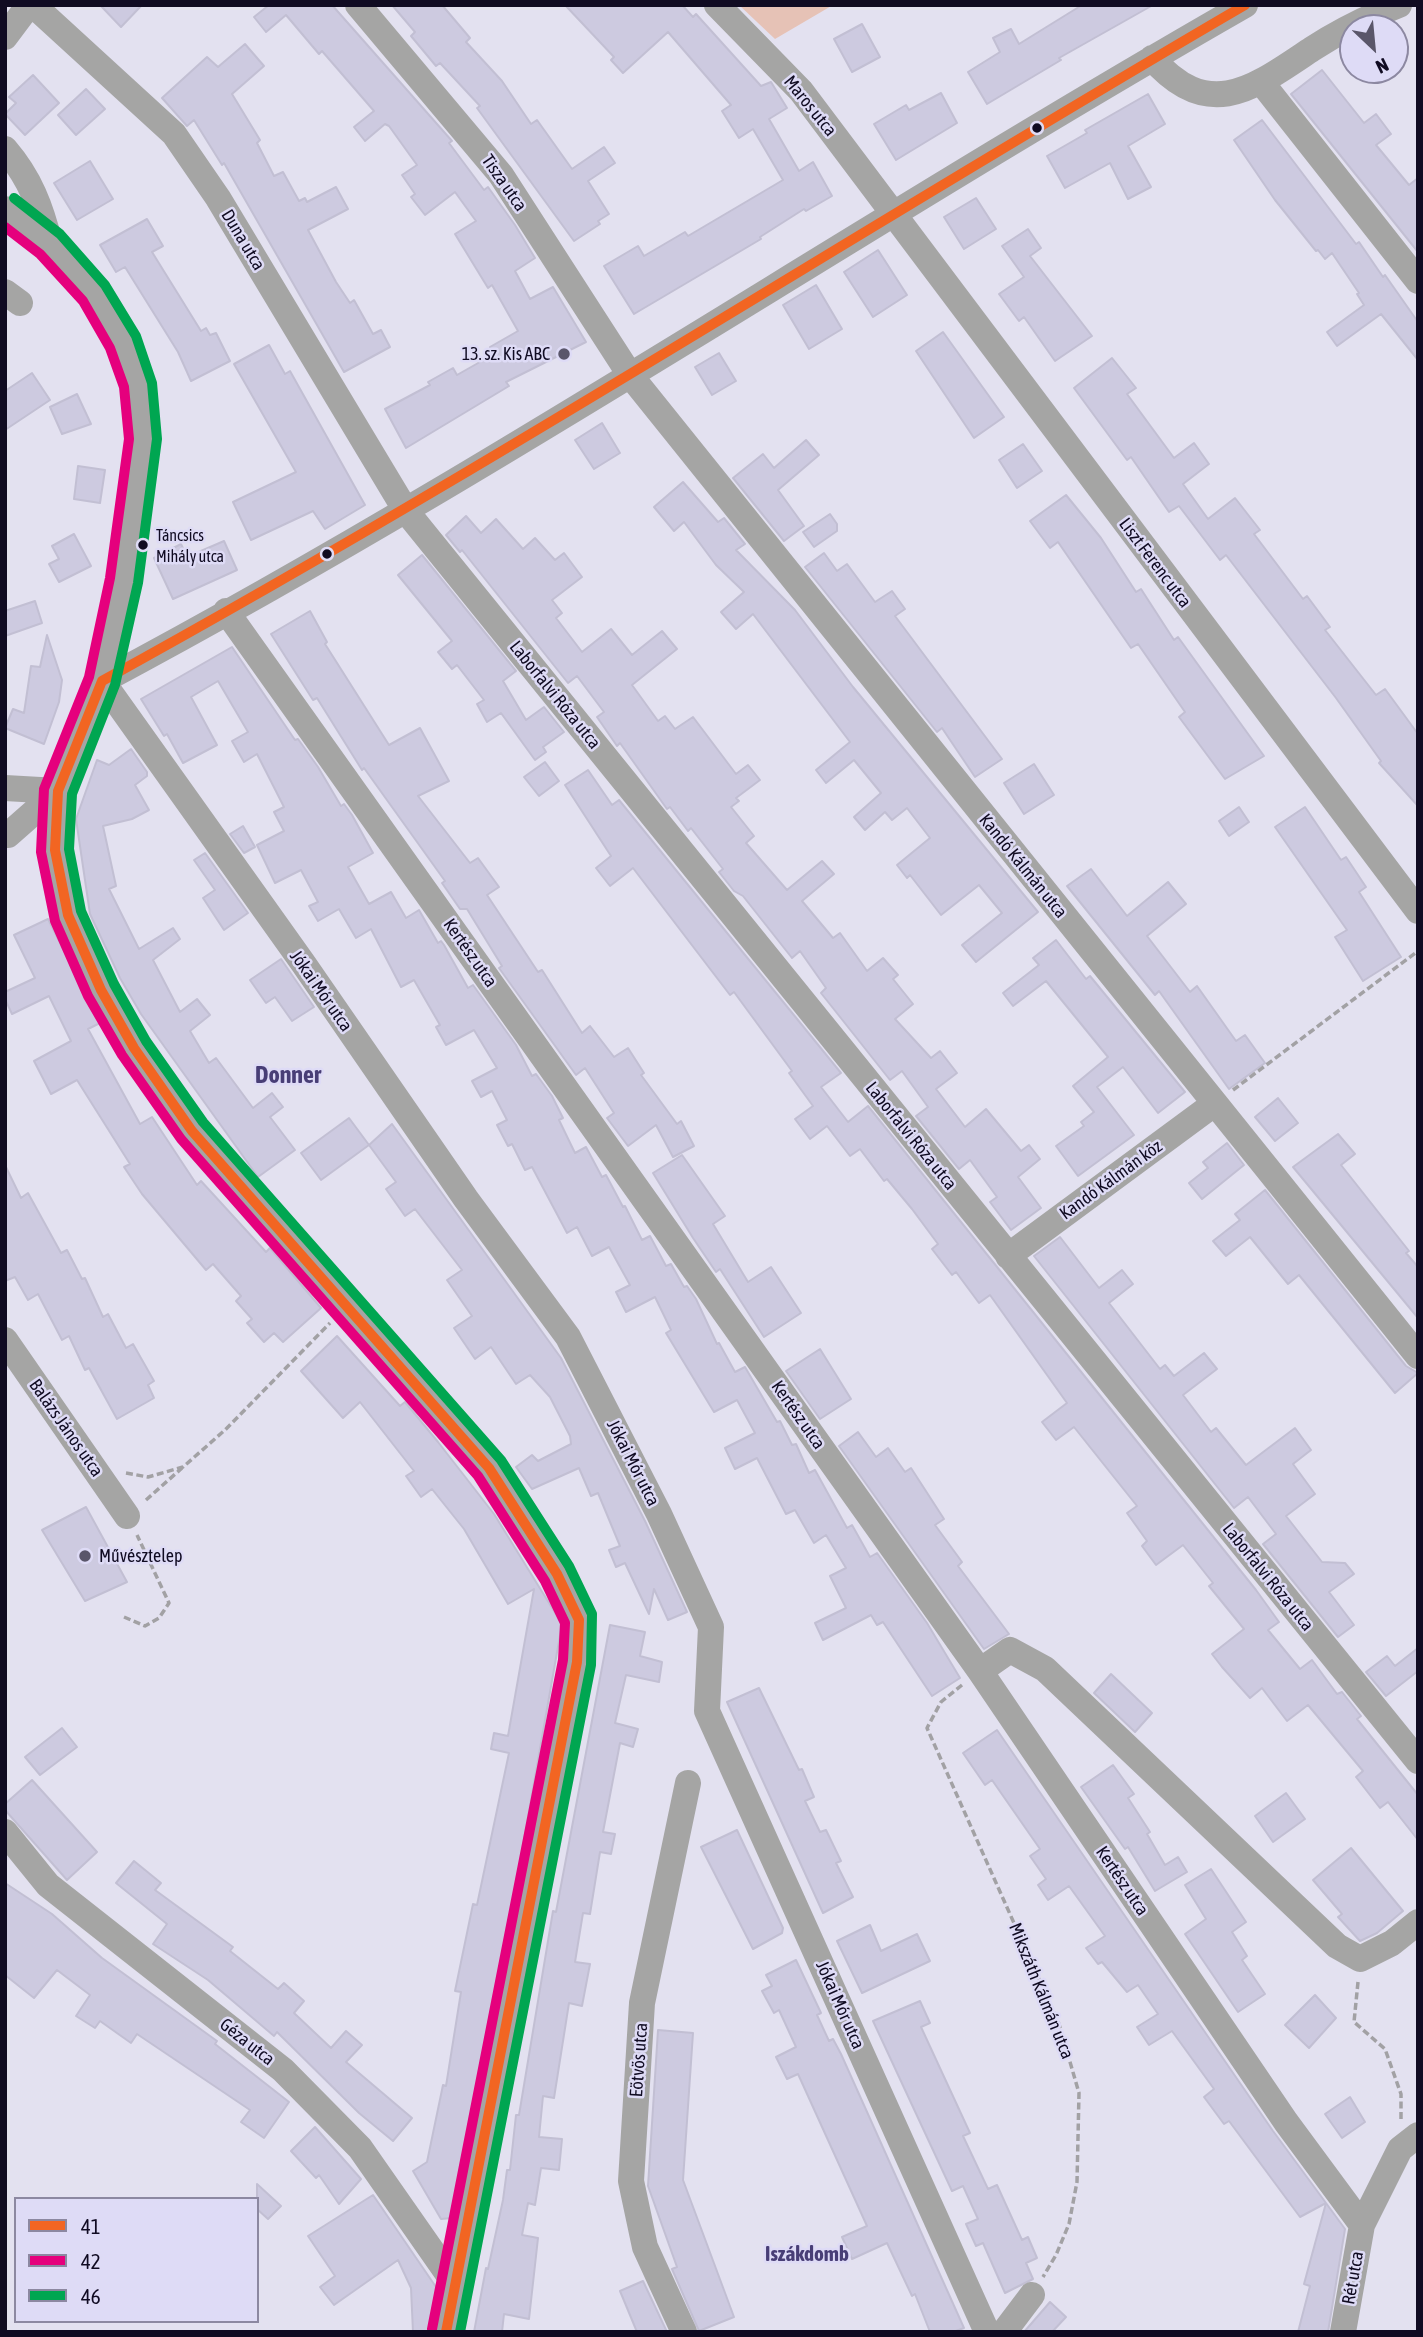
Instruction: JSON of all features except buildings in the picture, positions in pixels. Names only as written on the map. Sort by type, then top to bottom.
[{"type":"street","points":[[5,37],[31,5]]},
{"type":"street","name":"Duna utca","points":[[31,5],[174,135],[218,198],[406,511]]},
{"type":"street","name":"Tisza utca","points":[[358,5],[501,175],[630,375]]},
{"type":"street","name":"Maros utca","points":[[717,5],[801,91],[893,214]]},
{"type":"street","points":[[102,681],[406,511],[893,214],[1245,5]]},
{"type":"street","points":[[1152,58],[1165,74],[1197,92],[1219,94],[1262,83],[1360,20],[1399,5]]},
{"type":"street","points":[[1262,83],[1418,281]]},
{"type":"street","points":[[5,149],[24,171],[40,204],[50,244]]},
{"type":"street","points":[[5,209],[50,244],[94,293],[123,342],[138,384],[143,439],[135,514],[102,681],[58,791],[55,850],[68,915],[108,1002],[134,1048],[192,1131],[489,1468],[557,1574],[579,1620],[577,1662],[446,2332]]},
{"type":"street","name":"Liszt Ferenc utca","points":[[893,214],[1418,911]]},
{"type":"street","name":"Kandó Kálmán utca","points":[[630,375],[1418,1356]]},
{"type":"street","name":"Laborfalvi Róza utca","points":[[406,511],[1418,1761]]},
{"type":"street","name":"Kertész utca","points":[[226,611],[980,1671],[1286,2122],[1362,2225]]},
{"type":"street","name":"Jókai Mór utca","points":[[102,681],[303,963],[466,1199],[568,1337],[659,1514],[711,1626],[707,1711],[987,2332]]},
{"type":"street","points":[[5,788],[58,791]]},
{"type":"street","points":[[8,835],[58,791]]},
{"type":"street","name":"Kandó Kálmán köz","points":[[1009,1256],[1214,1104]]},
{"type":"street","name":"Balázs János utca","points":[[5,1340],[127,1516]]},
{"type":"street","points":[[980,1671],[1010,1650],[1045,1669],[1337,1946],[1360,1959],[1392,1942],[1418,1922]]},
{"type":"street","name":"Eötvös utca","points":[[684,2332],[645,2247],[631,2181],[642,2003],[688,1783]]},
{"type":"street","name":"Géza utca","points":[[5,1832],[48,1885],[293,2079],[360,2148],[455,2284]]},
{"type":"street","name":"Rét utca","points":[[1343,2332],[1362,2225],[1409,2142]]},
{"type":"street","points":[[1004,2332],[1032,2295]]},
{"type":"path","points":[[1214,1104],[1418,951]]},
{"type":"path","points":[[124,1618],[145,1626],[159,1618],[169,1603],[127,1516],[225,1430],[346,1307]]},
{"type":"path","points":[[124,1473],[148,1477],[183,1467]]},
{"type":"path","name":"Mikszáth Kálmán utca","points":[[980,1671],[941,1702],[927,1728],[1059,2024],[1079,2094],[1077,2182],[1069,2224],[1056,2255],[1032,2295]]},
{"type":"path","points":[[1360,1959],[1354,2022],[1385,2049],[1401,2094],[1409,2142]]},
{"type":"shaded area","points":[[739,5],[833,5],[775,39]]},
{"type":"transit line","name":"41","points":[[102,681],[390,517],[1245,5]]},
{"type":"transit line","name":"46","points":[[14,198],[60,234],[105,285],[136,336],[152,383],[157,439],[138,583],[115,685],[72,794],[69,849],[81,911],[114,984],[146,1041],[203,1122],[501,1460],[569,1566],[592,1614],[591,1665],[460,2332]]},
{"type":"transit line","name":"42","points":[[5,227],[40,254],[83,301],[110,348],[124,387],[129,439],[110,578],[89,677],[44,789],[41,852],[55,921],[88,996],[122,1055],[181,1139],[478,1476],[545,1581],[565,1623],[563,1660],[432,2329]]},
{"type":"transit line","name":"41","points":[[102,681],[58,791],[55,850],[68,915],[101,990],[134,1048],[192,1131],[489,1468],[557,1574],[579,1620],[577,1662],[446,2332]]},
{"type":"place","name":"13. sz. Kis ABC","points":[[564,354]]},
{"type":"place","name":"Táncsics Mihály utca","points":[[143,545]]},
{"type":"place","name":"Művésztelep","points":[[85,1556]]},
{"type":"district","name":"Donner","points":[[288,1075]]},
{"type":"district","name":"Iszákdomb","points":[[807,2254]]}]
